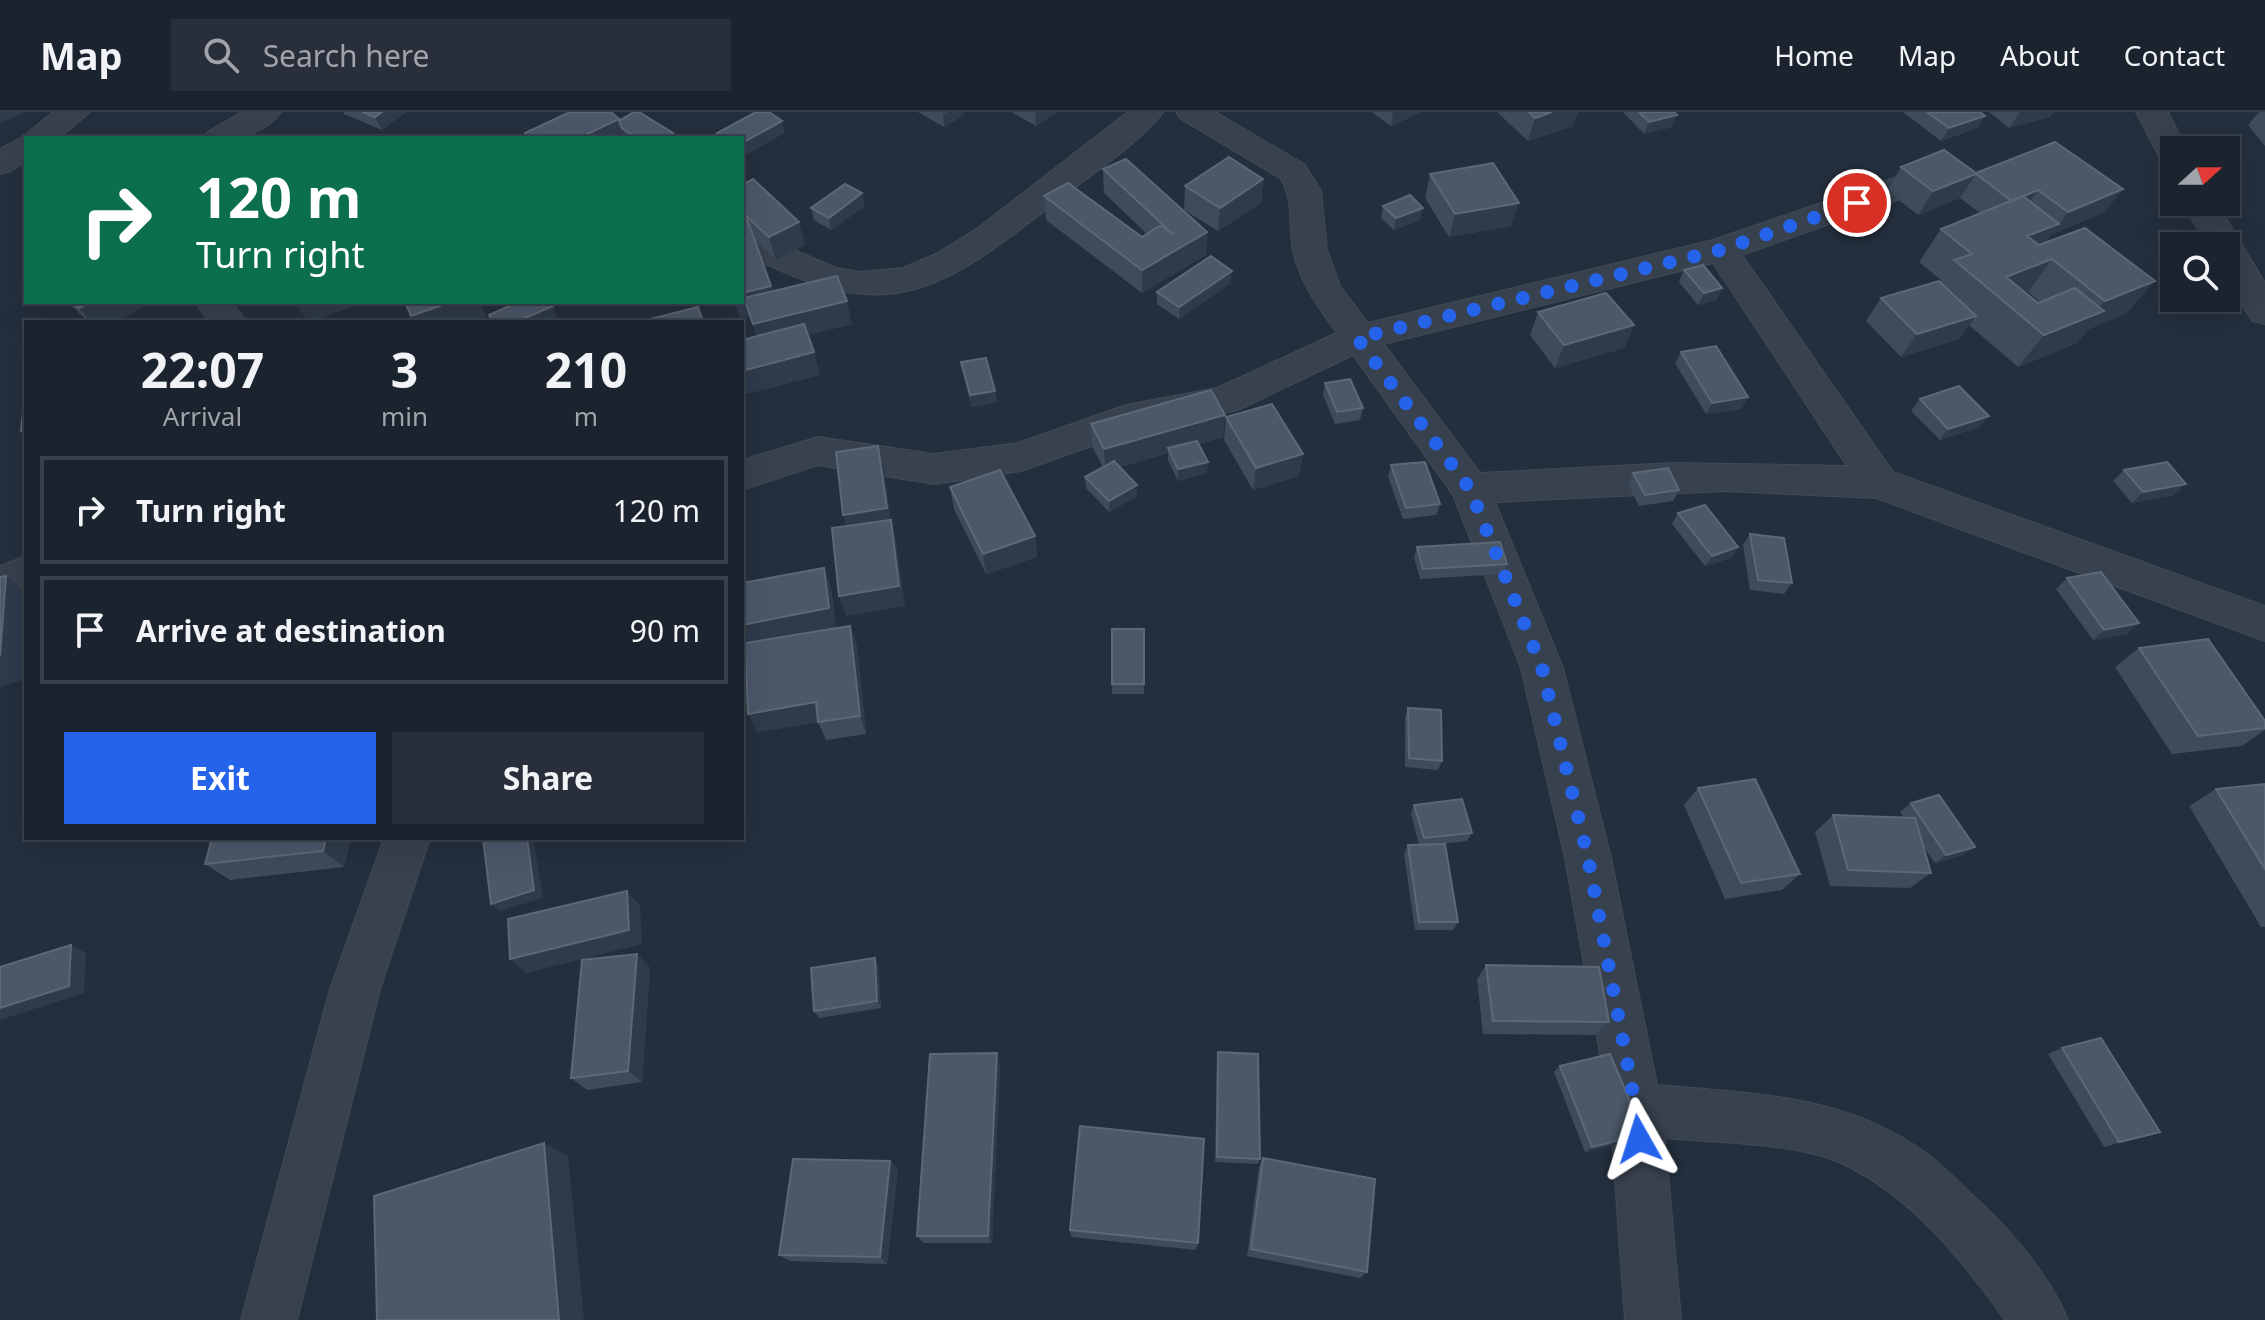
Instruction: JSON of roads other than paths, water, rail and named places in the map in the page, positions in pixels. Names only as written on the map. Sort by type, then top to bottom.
[{"type":"street","points":[[223,136],[265,112]]},
{"type":"street","points":[[744,239],[821,277],[860,284],[896,283],[926,274],[964,255],[1147,112]]},
{"type":"street","points":[[1192,112],[1292,171],[1305,191],[1310,250],[1324,289],[1470,489],[1542,668],[1588,858],[1636,1109],[1653,1320]]},
{"type":"street","points":[[2152,112],[2164,136]]},
{"type":"street","points":[[0,164],[24,147]]},
{"type":"street","points":[[744,474],[818,451],[934,469],[1021,457],[1126,419],[1225,400],[1357,338],[1721,250],[1945,171]]},
{"type":"street","points":[[1721,250],[1879,483]]},
{"type":"street","points":[[2240,270],[2265,312]]},
{"type":"street","points":[[215,304],[227,320]]},
{"type":"street","points":[[1470,489],[1636,478],[1753,476],[1879,483],[2265,624]]},
{"type":"street","points":[[0,584],[24,573]]},
{"type":"street","points":[[269,1320],[355,989],[406,840]]},
{"type":"street","points":[[1636,1109],[1801,1125],[1856,1141],[1912,1176],[1984,1244],[2040,1320]]}]
